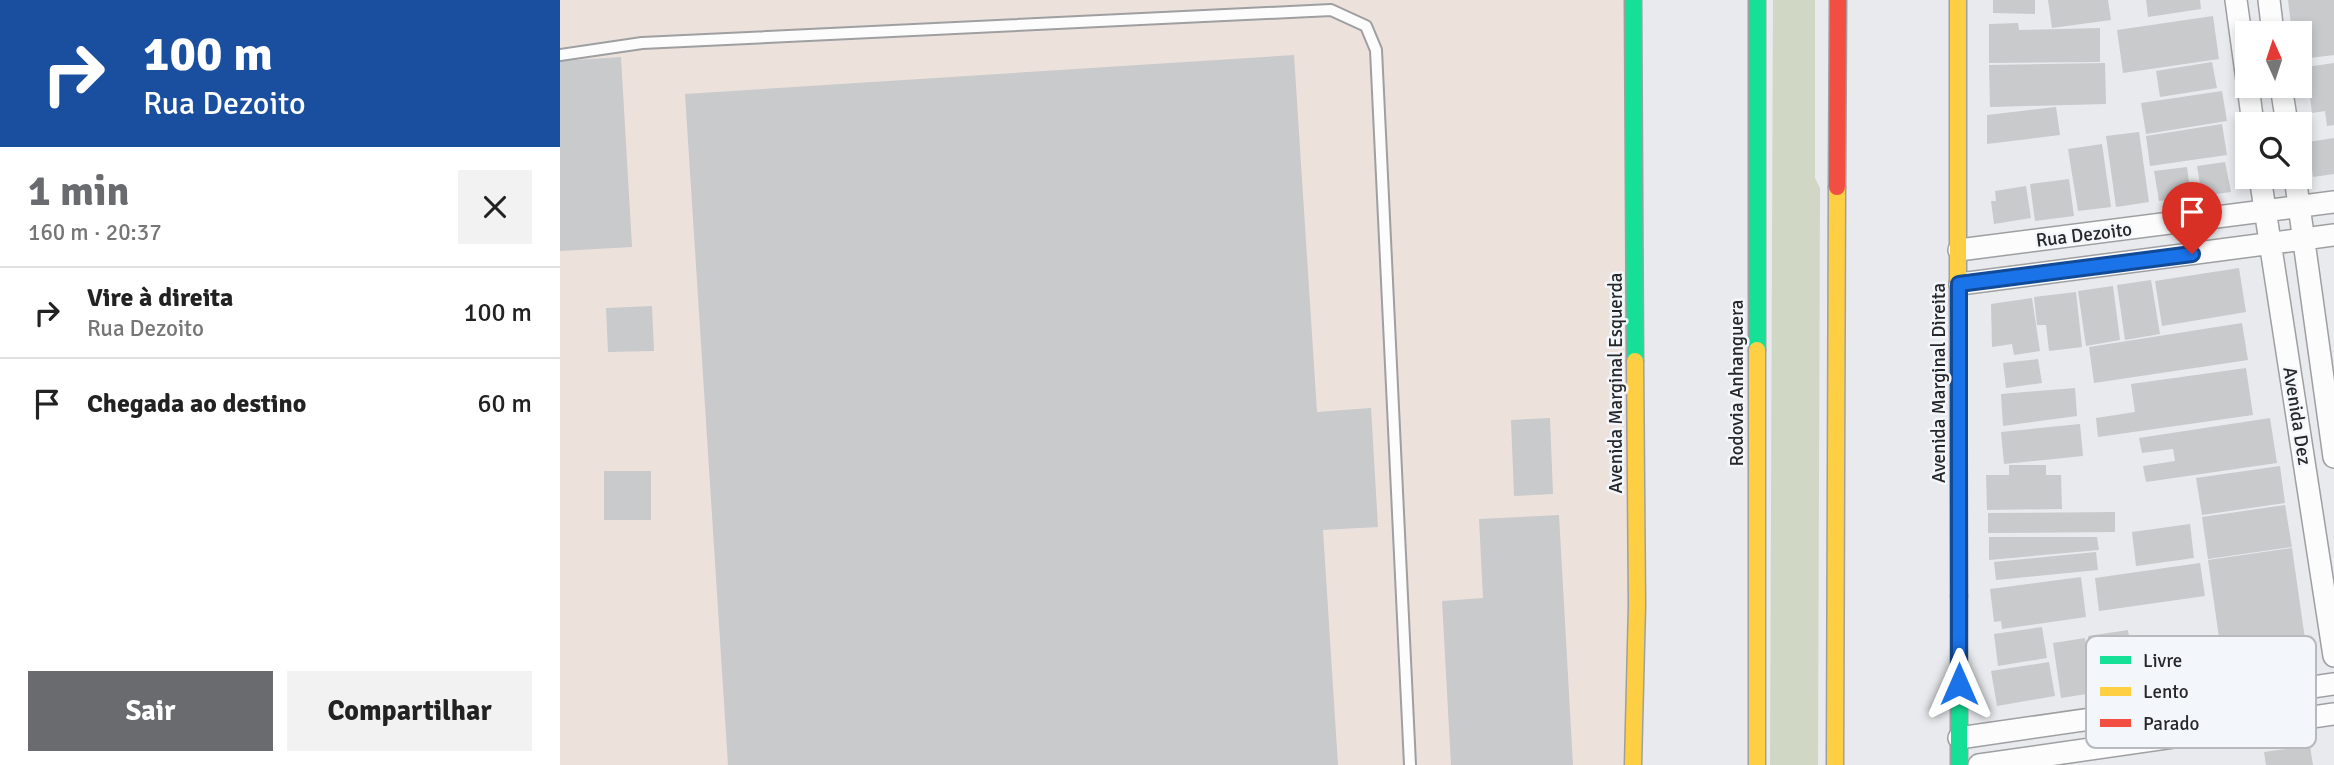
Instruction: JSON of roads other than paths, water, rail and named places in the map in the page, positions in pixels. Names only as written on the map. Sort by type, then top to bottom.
[{"type":"main road","name":"Avenida Marginal Esquerda","points":[[1633,0],[1637,605],[1633,765]]},
{"type":"main road","name":"Rodovia Anhanguera","points":[[1757,0],[1757,765]]},
{"type":"main road","points":[[1835,765],[1838,0]]},
{"type":"main road","name":"Avenida Marginal Direita","points":[[1958,0],[1959,765]]},
{"type":"street","points":[[2236,0],[2239,21]]},
{"type":"street","points":[[2269,0],[2272,21]]},
{"type":"street","name":"Avenida Dez","points":[[2262,189],[2334,656]]},
{"type":"street","name":"Avenida Dez","points":[[2297,189],[2334,457]]},
{"type":"street","name":"Rua Dezoito","points":[[1959,250],[2334,202]]},
{"type":"street","name":"Rua Dezoito","points":[[1959,284],[2334,235]]},
{"type":"street","points":[[2316,687],[2334,684]]},
{"type":"street","points":[[2316,717],[2334,714]]},
{"type":"street","points":[[1959,738],[2086,720]]},
{"type":"street","points":[[1979,765],[2097,748]]},
{"type":"lane","points":[[560,55],[642,43],[1331,10],[1366,26],[1376,50],[1410,765]]}]
